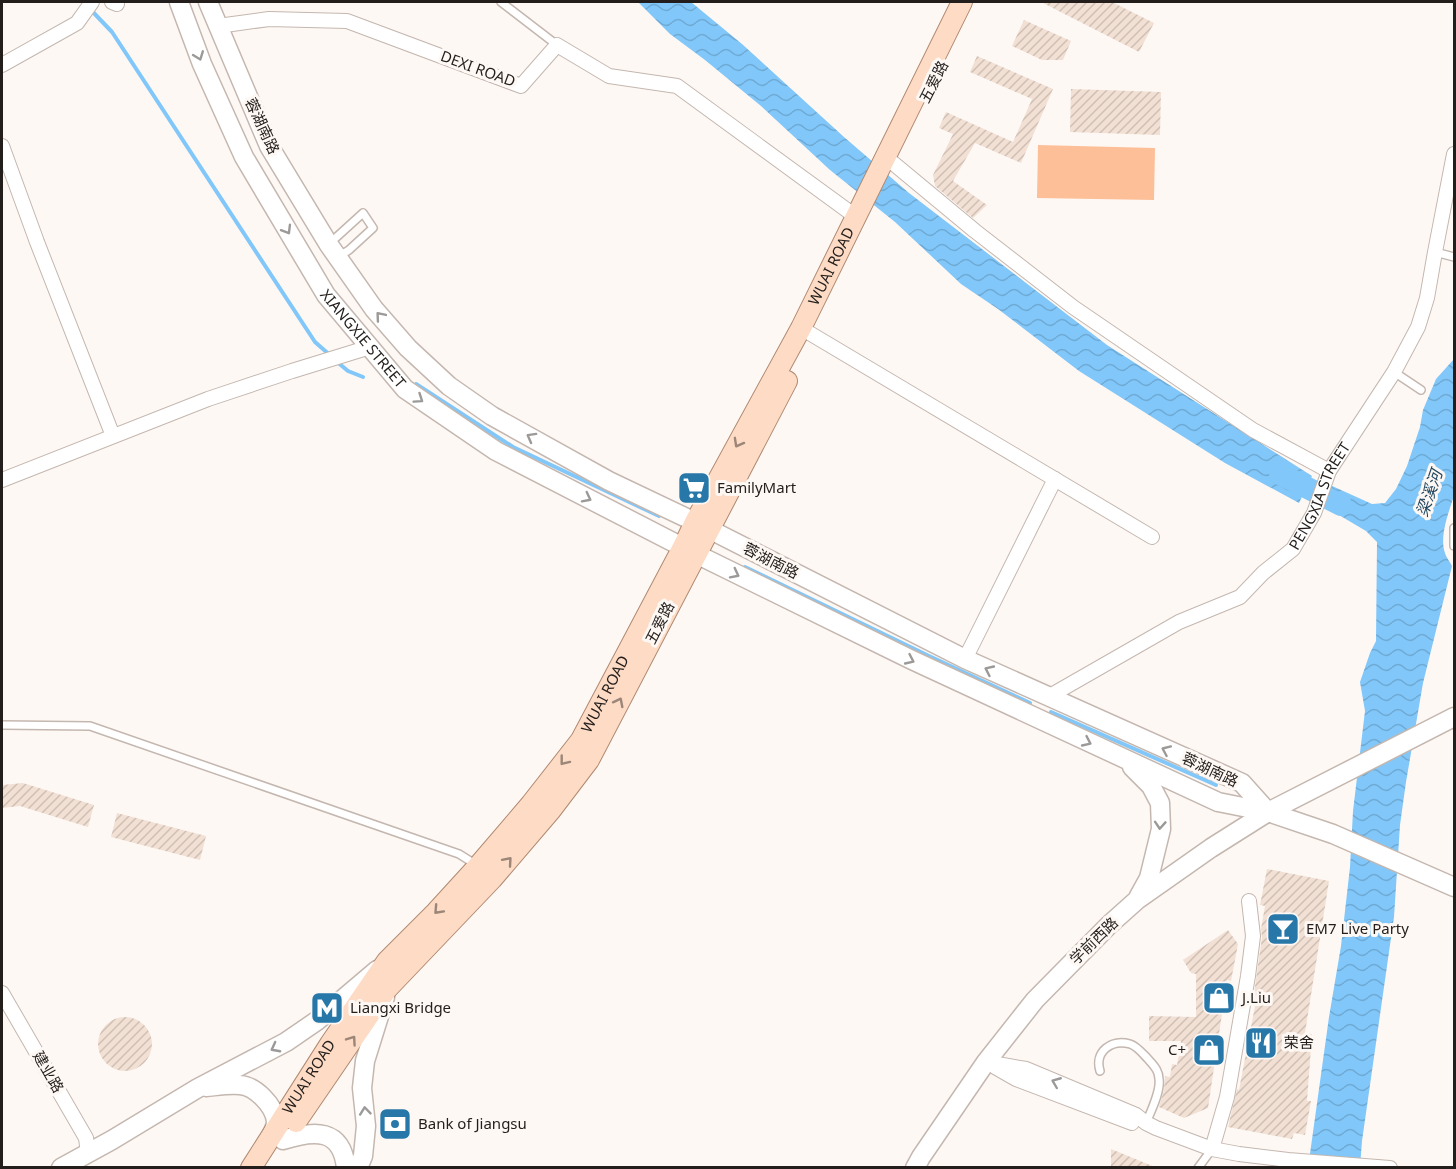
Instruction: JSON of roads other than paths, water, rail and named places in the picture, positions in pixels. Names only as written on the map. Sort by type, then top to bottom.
[{"type":"main road","name":"XIANGXIE STREET","points":[[178,2],[202,64],[244,157],[326,295],[405,389],[496,451],[690,551]]},
{"type":"main road","name":"蓉湖南路","points":[[208,2],[269,147],[333,251],[374,309],[408,348],[449,386],[492,416],[609,481],[965,659],[1242,783],[1268,812]]},
{"type":"main road","points":[[889,159],[962,2]]},
{"type":"main road","name":"五爱路","points":[[889,159],[974,2]]},
{"type":"main road","name":"WUAI ROAD","points":[[278,1137],[330,1044],[387,961],[478,866],[581,740],[690,551],[807,331],[862,210],[889,159]]},
{"type":"main road","name":"蓉湖南路","points":[[690,551],[872,641],[1218,802],[1268,812]]},
{"type":"main road","name":"五爱路","points":[[278,1137],[387,989],[492,879],[551,810],[589,760],[690,551]]},
{"type":"main road","points":[[1036,718],[1048,697]]},
{"type":"main road","name":"学前西路","points":[[915,1167],[986,1062],[1035,1000],[1137,900],[1211,848],[1268,812],[1455,717]]},
{"type":"main road","points":[[1124,759],[1151,786],[1160,803],[1161,829],[1149,878],[1137,900]]},
{"type":"main road","points":[[1268,812],[1333,834],[1455,886]]},
{"type":"main road","points":[[61,1167],[91,1160],[198,1088],[294,1036],[318,1020],[387,961]]},
{"type":"main road","points":[[358,1167],[363,1156],[366,1126],[362,1088],[365,1061],[387,989]]},
{"type":"main road","points":[[198,1088],[242,1085],[264,1098],[273,1110],[278,1137],[266,1167]]},
{"type":"main road","points":[[251,1167],[278,1137],[319,1133],[335,1139],[343,1150],[346,1167]]},
{"type":"street","points":[[2,65],[77,23],[92,2]]},
{"type":"street","name":"DEXI ROAD","points":[[218,26],[269,19],[347,21],[521,86],[557,45]]},
{"type":"street","points":[[557,45],[609,76],[677,86],[862,210]]},
{"type":"street","points":[[2,146],[113,436]]},
{"type":"street","name":"PENGXIA STREET","points":[[1048,697],[1179,622],[1240,597],[1263,573],[1293,549],[1314,513],[1329,471],[1394,372],[1418,327],[1427,298],[1455,154]]},
{"type":"street","points":[[889,159],[975,231],[1073,307],[1253,430],[1329,471]]},
{"type":"street","points":[[807,331],[1152,537]]},
{"type":"street","points":[[2,480],[208,399],[370,347]]},
{"type":"street","points":[[965,659],[1055,479]]},
{"type":"street","points":[[1212,1149],[1227,1097],[1248,976],[1253,936],[1249,901]]},
{"type":"street","name":"建业路","points":[[2,993],[86,1138],[91,1160]]},
{"type":"street","points":[[986,1062],[1016,1079],[1134,1124],[1146,1123],[1212,1149],[1288,1160],[1390,1167]]},
{"type":"lane","points":[[501,2],[557,45]]},
{"type":"lane","points":[[363,213],[373,228],[349,250],[333,251],[363,213]]},
{"type":"lane","points":[[1435,252],[1455,257]]},
{"type":"lane","points":[[1394,372],[1421,390]]},
{"type":"lane","points":[[1455,528],[1455,546]]},
{"type":"lane","points":[[2,725],[90,726],[459,854],[478,866]]},
{"type":"lane","points":[[1100,1071],[1098,1063],[1100,1055],[1108,1046],[1119,1042],[1133,1045],[1155,1067],[1160,1078],[1146,1123]]},
{"type":"lane","points":[[1198,1167],[1212,1149]]},
{"type":"water","points":[[638,2],[691,2],[742,44],[909,193],[1107,345],[1312,476],[1299,503],[1225,463],[1079,371],[998,309],[961,284],[895,222],[830,170],[761,106],[670,34]]},
{"type":"water","name":"梁溪河","points":[[1454,359],[1454,496],[1443,539],[1443,547],[1452,566],[1423,683],[1406,782],[1400,825],[1394,917],[1360,1167],[1308,1168],[1341,946],[1350,867],[1353,811],[1365,711],[1360,682],[1376,641],[1377,542],[1366,531],[1322,505],[1330,485],[1372,504],[1385,503],[1396,489],[1407,466],[1423,410],[1436,379]]},
{"type":"waterway","points":[[91,10],[112,32],[315,342],[331,356]]},
{"type":"waterway","points":[[336,361],[348,371],[363,377]]},
{"type":"waterway","points":[[416,384],[513,447],[659,516]]},
{"type":"waterway","points":[[1280,474],[1341,505]]},
{"type":"waterway","points":[[745,567],[1030,703]]},
{"type":"waterway","points":[[1051,712],[1216,785]]},
{"type":"place","name":"FamilyMart","points":[[694,488]]},
{"type":"place","name":"EM7 Live Party","points":[[1283,929]]},
{"type":"place","name":"J.Liu","points":[[1219,998]]},
{"type":"place","name":"Liangxi Bridge","points":[[327,1008]]},
{"type":"place","name":"荣舍","points":[[1261,1043]]},
{"type":"place","name":"C+","points":[[1209,1050]]},
{"type":"place","name":"Bank of Jiangsu","points":[[395,1124]]}]
